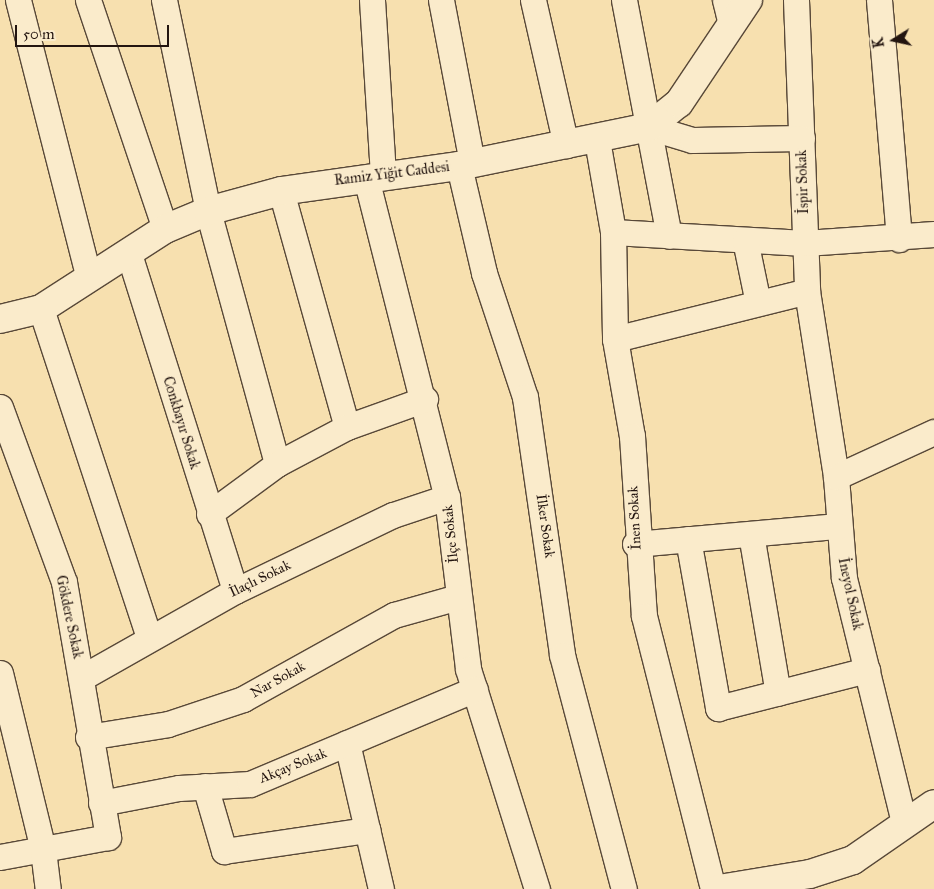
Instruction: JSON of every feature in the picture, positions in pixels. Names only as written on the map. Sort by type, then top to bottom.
[{"type":"main road","name":"Ramiz Yiğit Caddesi","points":[[0,319],[41,309],[130,254],[165,229],[208,211],[281,191],[466,164],[597,140],[649,127],[679,103],[728,12],[748,0]]},
{"type":"main road","points":[[719,889],[808,882],[854,860],[904,822],[934,804]]},
{"type":"street","points":[[18,0],[89,278]]},
{"type":"street","points":[[88,0],[165,229]]},
{"type":"street","points":[[164,0],[208,211],[277,464]]},
{"type":"street","name":"İlçe Sokak","points":[[372,0],[375,177],[447,497],[458,597],[475,689],[537,889]]},
{"type":"street","name":"İlker Sokak","points":[[441,0],[484,273],[525,397],[562,655],[624,889]]},
{"type":"street","points":[[533,0],[566,145]]},
{"type":"street","points":[[624,0],[669,236]]},
{"type":"street","name":"İspir Sokak","points":[[796,0],[807,291],[817,362]]},
{"type":"street","points":[[878,0],[899,240]]},
{"type":"street","points":[[649,127],[692,140],[802,138]]},
{"type":"street","name":"İnen Sokak","points":[[597,140],[613,232],[615,340],[632,436],[635,544],[658,682],[714,889]]},
{"type":"street","points":[[281,191],[347,427]]},
{"type":"street","points":[[613,232],[805,243],[899,240],[934,234]]},
{"type":"street","points":[[745,240],[758,303]]},
{"type":"street","name":"Conkbayır Sokak","points":[[130,254],[209,514],[235,591]]},
{"type":"street","points":[[615,340],[807,291]]},
{"type":"street","points":[[41,309],[149,638]]},
{"type":"street","name":"İneyol Sokak","points":[[817,362],[836,476],[838,526],[844,578],[904,822]]},
{"type":"street","points":[[209,514],[277,464],[347,427],[425,399]]},
{"type":"street","name":"Gökdere Sokak","points":[[0,406],[64,582],[81,678],[88,737],[108,837],[43,850]]},
{"type":"street","points":[[836,476],[934,432]]},
{"type":"street","name":"İlaçlı Sokak","points":[[81,678],[235,591],[393,515],[447,497]]},
{"type":"street","points":[[635,544],[838,526]]},
{"type":"street","points":[[751,534],[778,693]]},
{"type":"street","points":[[688,539],[718,708],[867,670]]},
{"type":"street","name":"Nar Sokak","points":[[88,737],[168,724],[243,699],[394,615],[458,597]]},
{"type":"street","points":[[0,673],[43,850],[48,889]]},
{"type":"street","name":"Akçay Sokak","points":[[101,803],[205,786],[250,784],[475,689]]},
{"type":"street","points":[[347,743],[381,889]]},
{"type":"street","points":[[205,786],[224,851],[367,830]]},
{"type":"street","points":[[0,857],[43,850]]}]
